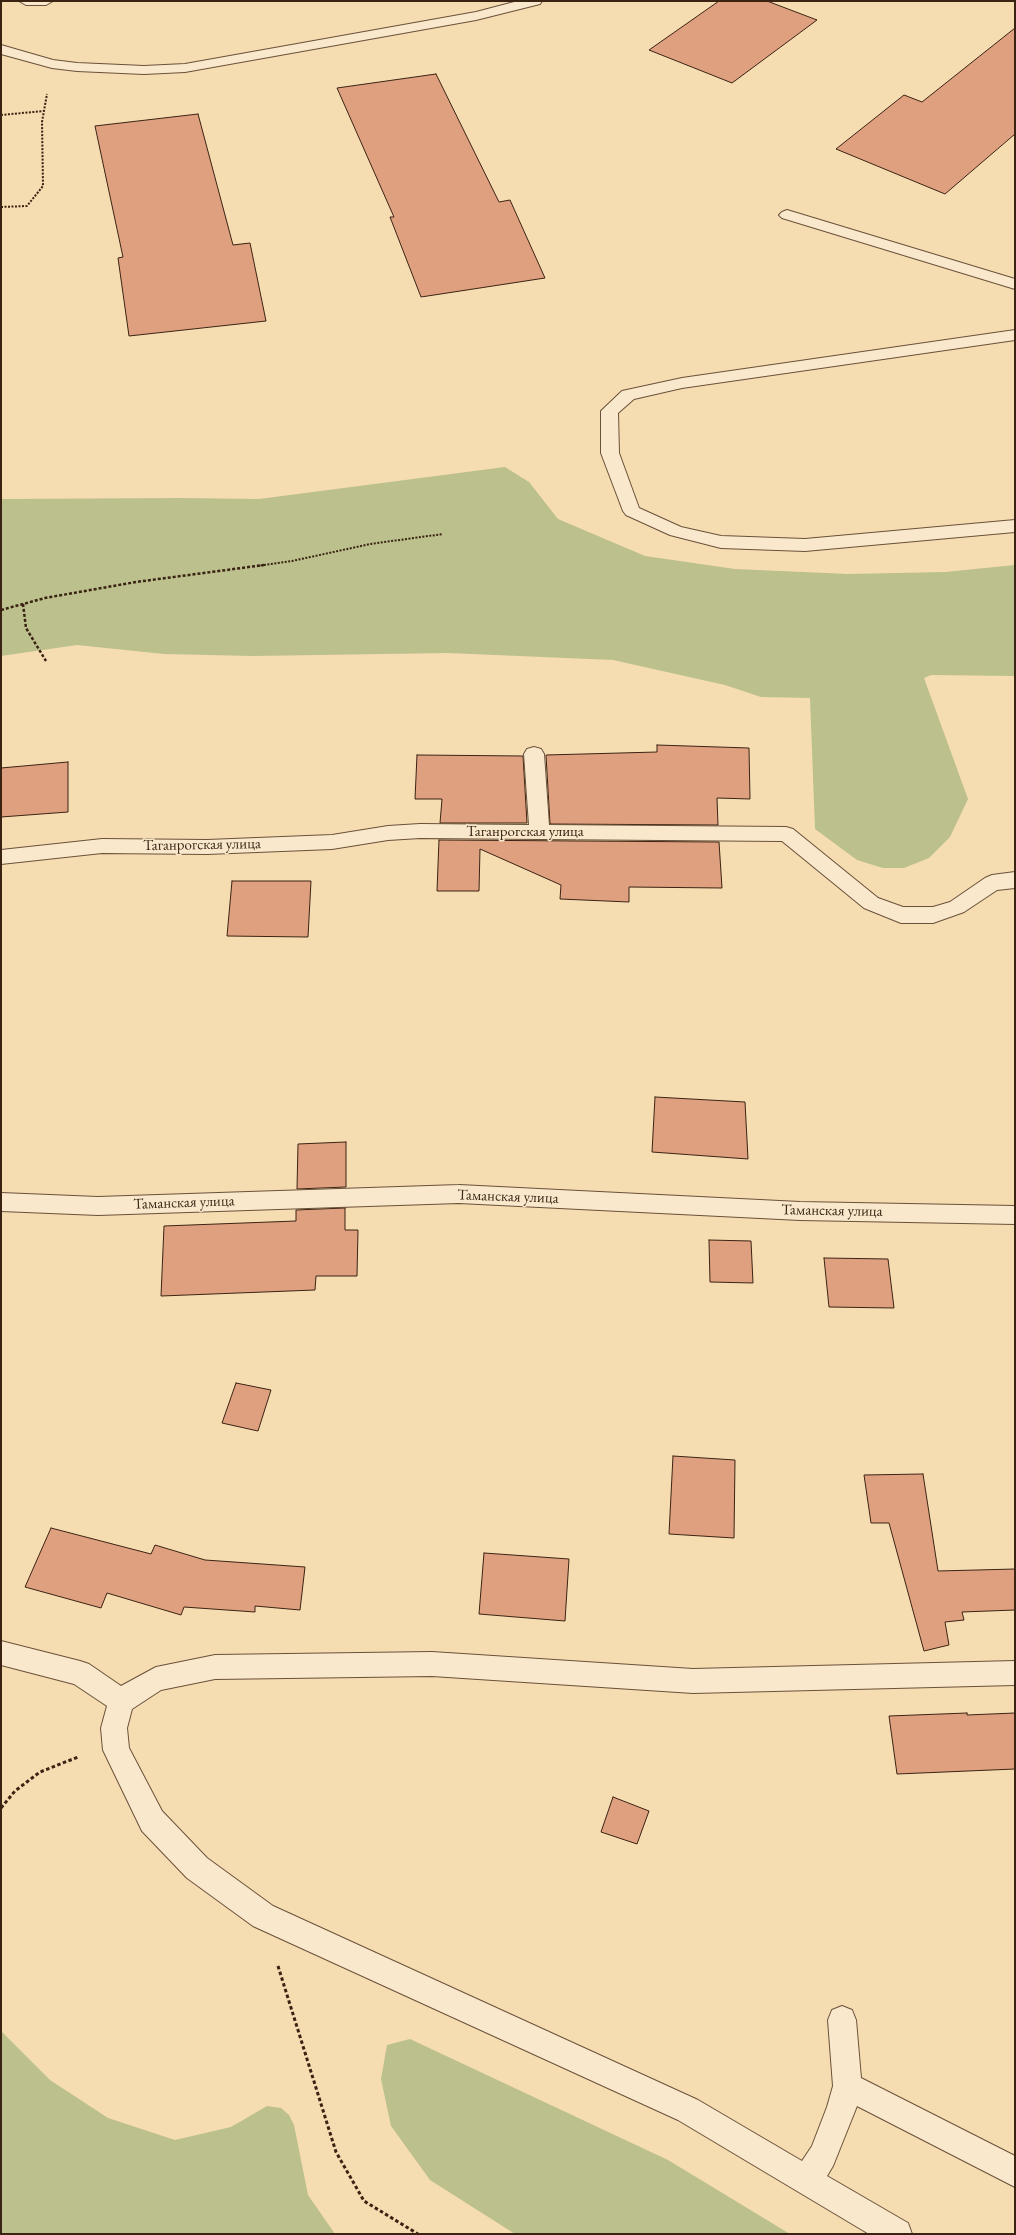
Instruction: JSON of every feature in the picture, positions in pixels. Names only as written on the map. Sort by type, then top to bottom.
[{"type":"street","points":[[26,1],[46,1]]},
{"type":"street","points":[[1,49],[52,64],[108,69],[185,68],[476,16],[535,1]]},
{"type":"street","points":[[787,215],[1015,284]]},
{"type":"street","points":[[1015,335],[682,383],[628,395],[609,410],[610,453],[632,511],[676,531],[721,542],[805,545],[1015,526]]},
{"type":"street","points":[[534,754],[540,832]]},
{"type":"street","name":"Таганрогская улица","points":[[1,856],[102,846],[207,846],[332,842],[388,833],[420,831],[786,834],[871,903],[901,915],[934,915],[957,907],[992,883],[1015,880]]},
{"type":"street","name":"Таманская улица","points":[[1,1202],[98,1206],[459,1194],[800,1211],[1015,1215]]},
{"type":"street","points":[[1,1654],[80,1673],[121,1701]]},
{"type":"street","points":[[897,2234],[688,2110],[263,1916],[197,1868],[152,1821],[116,1750],[114,1728],[121,1701],[156,1679],[215,1667],[432,1664],[693,1681],[1015,1672]]},
{"type":"street","points":[[806,2180],[823,2156],[833,2133],[847,2086],[842,2020]]},
{"type":"street","points":[[847,2086],[1015,2172]]},
{"type":"path","points":[[1,207],[27,206],[44,186],[42,122],[52,64]]},
{"type":"path","points":[[1,115],[44,111]]},
{"type":"path","points":[[1,610],[45,598],[136,582],[292,561],[370,544],[443,534]]},
{"type":"path","points":[[23,604],[26,628],[46,661]]},
{"type":"path","points":[[1,1808],[14,1791],[40,1772],[64,1761],[97,1752],[116,1750]]},
{"type":"path","points":[[263,1916],[336,2152],[364,2201],[418,2234]]},
{"type":"green space","points":[[505,467],[529,482],[558,519],[645,556],[735,569],[848,574],[945,572],[1015,565],[1015,676],[931,675],[924,678],[968,799],[950,837],[929,858],[904,868],[883,868],[857,860],[815,829],[810,698],[761,697],[725,685],[613,660],[448,653],[253,656],[164,654],[77,645],[1,656],[1,499],[259,499]]},
{"type":"green space","points":[[1,2031],[50,2080],[108,2118],[175,2140],[231,2127],[267,2106],[281,2108],[289,2115],[294,2125],[308,2195],[335,2234],[1,2234]]},
{"type":"green space","points":[[410,2039],[668,2160],[790,2234],[515,2234],[430,2180],[391,2126],[381,2079],[387,2045]]},
{"type":"building","points":[[719,1],[767,1],[817,20],[732,83],[649,50]]},
{"type":"building","points":[[1015,28],[1015,134],[945,194],[836,149],[904,95],[922,102]]},
{"type":"building","points":[[436,74],[499,202],[510,200],[545,278],[421,297],[390,217],[394,217],[337,88]]},
{"type":"building","points":[[198,114],[233,245],[250,243],[266,321],[129,336],[118,258],[123,257],[95,126]]},
{"type":"building","points":[[657,745],[749,748],[750,799],[717,798],[718,825],[550,824],[546,755],[657,752]]},
{"type":"building","points":[[417,755],[523,756],[527,823],[440,823],[442,799],[415,799]]},
{"type":"building","points":[[68,762],[68,812],[1,817],[1,768]]},
{"type":"building","points":[[439,840],[719,842],[722,888],[629,887],[629,902],[560,899],[561,885],[480,849],[479,891],[437,891]]},
{"type":"building","points":[[232,881],[311,881],[308,937],[227,936]]},
{"type":"building","points":[[655,1097],[745,1102],[748,1159],[652,1152]]},
{"type":"building","points":[[346,1142],[346,1187],[297,1189],[298,1144]]},
{"type":"building","points":[[345,1208],[345,1230],[358,1230],[357,1276],[316,1276],[315,1290],[161,1296],[164,1226],[296,1221],[296,1210]]},
{"type":"building","points":[[709,1240],[751,1241],[753,1283],[710,1282]]},
{"type":"building","points":[[824,1258],[888,1259],[894,1308],[829,1307]]},
{"type":"building","points":[[236,1383],[271,1390],[258,1431],[222,1423]]},
{"type":"building","points":[[673,1456],[735,1460],[734,1538],[669,1534]]},
{"type":"building","points":[[923,1474],[938,1571],[1015,1569],[1015,1610],[962,1612],[964,1620],[945,1622],[949,1645],[924,1651],[889,1523],[871,1523],[864,1475]]},
{"type":"building","points":[[51,1528],[151,1554],[155,1545],[205,1560],[305,1567],[300,1610],[255,1606],[255,1612],[184,1607],[181,1615],[107,1593],[101,1608],[25,1587]]},
{"type":"building","points":[[484,1553],[569,1559],[565,1621],[479,1614]]},
{"type":"building","points":[[967,1713],[967,1715],[1015,1713],[1015,1769],[897,1774],[889,1716]]},
{"type":"building","points":[[613,1797],[649,1811],[637,1844],[601,1832]]}]
